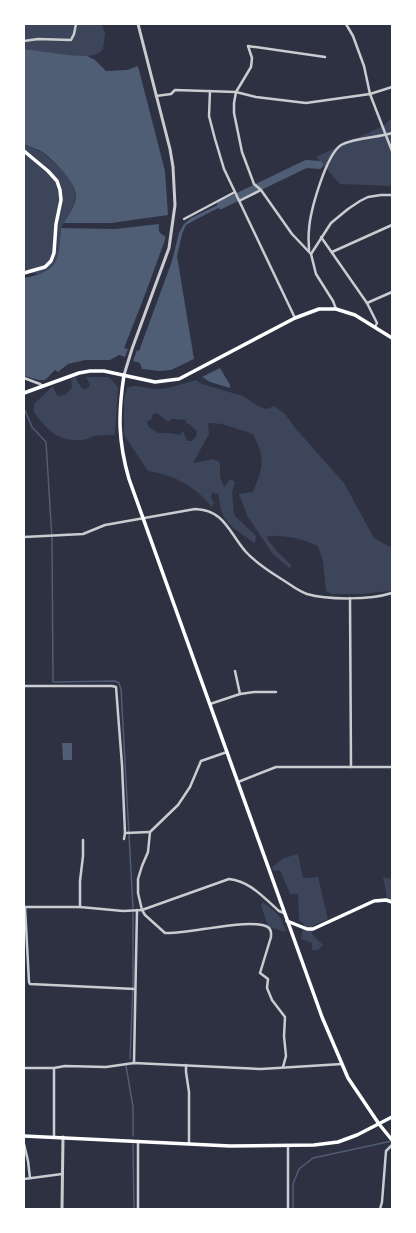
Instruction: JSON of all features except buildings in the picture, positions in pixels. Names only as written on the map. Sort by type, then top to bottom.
[{"type":"main road","points":[[24,151],[58,181],[60,190],[54,252],[51,261],[44,267],[24,273]]},
{"type":"main road","points":[[24,393],[71,376],[90,371],[104,371],[155,382],[179,379],[295,318],[319,309],[336,309],[355,315],[392,338]]},
{"type":"main road","points":[[124,375],[120,410],[120,439],[129,479],[142,518],[322,1017],[348,1078],[379,1124],[392,1139]]},
{"type":"main road","points":[[288,921],[307,929],[313,929],[374,902],[380,900],[392,902]]},
{"type":"main road","points":[[24,1136],[230,1146],[314,1145],[338,1142],[357,1135],[392,1117]]},
{"type":"street","points":[[24,41],[38,39],[71,40],[76,24]]},
{"type":"street","points":[[124,375],[132,349],[170,248],[175,205],[173,167],[170,149],[138,24]]},
{"type":"street","points":[[346,24],[353,36],[364,66],[370,94],[392,152]]},
{"type":"street","points":[[326,57],[248,46],[252,58],[251,68],[236,92],[234,113],[242,152],[254,184],[261,190],[292,234],[311,254],[316,274],[333,301],[336,309]]},
{"type":"street","points":[[156,96],[171,94],[175,90],[236,92],[256,97],[306,103],[370,94],[392,87]]},
{"type":"street","points":[[210,91],[209,116],[224,169],[295,318]]},
{"type":"street","points":[[309,252],[308,228],[317,191],[323,174],[337,150],[340,146],[348,142],[392,133]]},
{"type":"street","points":[[239,201],[261,190]]},
{"type":"street","points":[[184,219],[235,192]]},
{"type":"street","points":[[311,254],[331,223],[360,200],[374,196],[392,195]]},
{"type":"street","points":[[332,252],[392,225]]},
{"type":"street","points":[[321,237],[367,303],[377,323],[375,327]]},
{"type":"street","points":[[367,303],[392,292]]},
{"type":"street","points":[[24,378],[40,384],[43,387]]},
{"type":"street","points":[[24,537],[83,534],[99,526],[195,509],[205,509],[215,513],[223,520],[245,550],[259,564],[300,591],[326,597],[350,598],[392,593]]},
{"type":"street","points":[[350,598],[351,767]]},
{"type":"street","points":[[235,671],[240,694]]},
{"type":"street","points":[[24,686],[116,687],[122,765],[124,839]]},
{"type":"street","points":[[209,704],[240,694],[254,692],[276,692]]},
{"type":"street","points":[[227,752],[201,761],[190,787],[178,805],[150,832],[148,852],[142,866],[138,886],[142,910],[162,932],[165,933],[243,924],[265,926],[269,928],[271,931],[271,937],[260,973],[268,979],[267,988],[272,1000],[285,1017],[284,1036],[286,1056],[283,1067]]},
{"type":"street","points":[[238,782],[276,767],[392,767]]},
{"type":"street","points":[[125,833],[150,832]]},
{"type":"street","points":[[80,907],[80,880],[83,856],[82,840]]},
{"type":"street","points":[[133,989],[30,984],[25,907],[80,907],[123,911],[142,910],[229,879],[239,880],[249,885],[279,911],[285,914]]},
{"type":"street","points":[[134,1062],[133,989],[137,910]]},
{"type":"street","points":[[24,1068],[54,1068],[65,1066],[106,1067],[134,1062],[261,1069],[342,1064]]},
{"type":"street","points":[[186,1065],[189,1092],[189,1144]]},
{"type":"street","points":[[54,1068],[54,1137]]},
{"type":"street","points":[[62,1209],[63,1137]]},
{"type":"street","points":[[138,1141],[138,1209]]},
{"type":"street","points":[[24,1144],[30,1178]]},
{"type":"street","points":[[380,1209],[382,1202],[386,1151],[392,1145]]},
{"type":"street","points":[[288,1146],[288,1209]]},
{"type":"street","points":[[24,1179],[62,1174]]},
{"type":"shaded area","points":[[24,24],[102,24],[105,33],[103,50],[94,55],[79,56],[24,49]]},
{"type":"shaded area","points":[[24,49],[87,56],[95,60],[106,71],[127,70],[138,66],[165,171],[168,215],[111,223],[64,223],[74,206],[76,198],[75,190],[72,184],[58,166],[44,153],[24,144]]},
{"type":"shaded area","points":[[392,118],[392,186],[340,184],[316,157],[383,126]]},
{"type":"shaded area","points":[[24,144],[43,153],[60,168],[72,183],[76,195],[74,205],[61,228],[58,259],[52,267],[39,275],[24,270]]},
{"type":"shaded area","points":[[220,204],[222,206],[186,225],[182,234],[177,256],[194,359],[171,370],[159,371],[142,369],[140,363],[133,361],[137,350],[139,351],[172,261],[179,233],[184,224],[191,218]]},
{"type":"shaded area","points":[[159,224],[159,232],[165,236],[165,240],[124,348],[128,349],[125,357],[119,355],[110,360],[85,360],[68,364],[58,372],[55,370],[45,380],[24,376],[24,278],[45,272],[55,263],[59,249],[61,228],[115,229]]},
{"type":"shaded area","points":[[220,368],[230,385],[230,388],[210,382],[202,377]]},
{"type":"shaded area","points":[[76,377],[78,383],[84,390],[90,386],[86,377],[109,377],[118,388],[115,435],[94,436],[85,440],[66,439],[59,437],[48,429],[34,412],[34,404],[53,386],[58,396],[65,395],[72,387],[71,379]]},
{"type":"shaded area","points":[[196,380],[202,384],[243,396],[258,406],[267,409],[274,406],[285,414],[296,429],[344,483],[374,538],[392,548],[392,590],[362,594],[331,594],[326,591],[323,561],[318,546],[294,538],[268,536],[267,538],[275,549],[292,566],[289,568],[272,553],[248,517],[239,494],[253,492],[261,469],[262,463],[260,450],[253,434],[222,424],[208,423],[209,434],[193,463],[214,459],[220,463],[220,477],[224,487],[230,479],[235,482],[232,493],[234,515],[256,536],[255,543],[235,529],[223,516],[218,494],[212,493],[211,497],[214,503],[212,507],[191,487],[167,475],[148,471],[124,435],[124,398],[127,388],[137,386],[160,389]],"holes":[[[157,413],[168,422],[172,419],[186,420],[186,423],[197,431],[196,437],[192,441],[187,441],[183,431],[179,435],[159,433],[149,427],[147,422],[151,420],[153,414]]]},
{"type":"shaded area","points":[[62,743],[72,743],[72,760],[63,760]]},
{"type":"shaded area","points":[[298,854],[303,878],[318,877],[328,919],[314,925],[312,934],[323,945],[318,950],[312,950],[312,943],[301,939],[304,924],[299,921],[298,894],[290,894],[280,870],[274,871],[272,867],[284,858]]},
{"type":"shaded area","points":[[383,877],[392,879],[392,900],[387,898]]},
{"type":"shaded area","points":[[263,902],[278,914],[286,932],[268,927],[261,905]]},
{"type":"waterway","points":[[221,205],[306,164],[319,165]]},
{"type":"waterway","points":[[24,408],[32,427],[46,442],[52,539],[53,682],[115,681],[119,683],[121,689],[133,908]]},
{"type":"waterway","points":[[130,1059],[133,986],[133,913]]},
{"type":"waterway","points":[[126,1066],[133,1107],[133,1136]]},
{"type":"waterway","points":[[293,1209],[293,1184],[299,1169],[313,1158],[392,1141]]},
{"type":"waterway","points":[[133,1144],[134,1209]]}]
